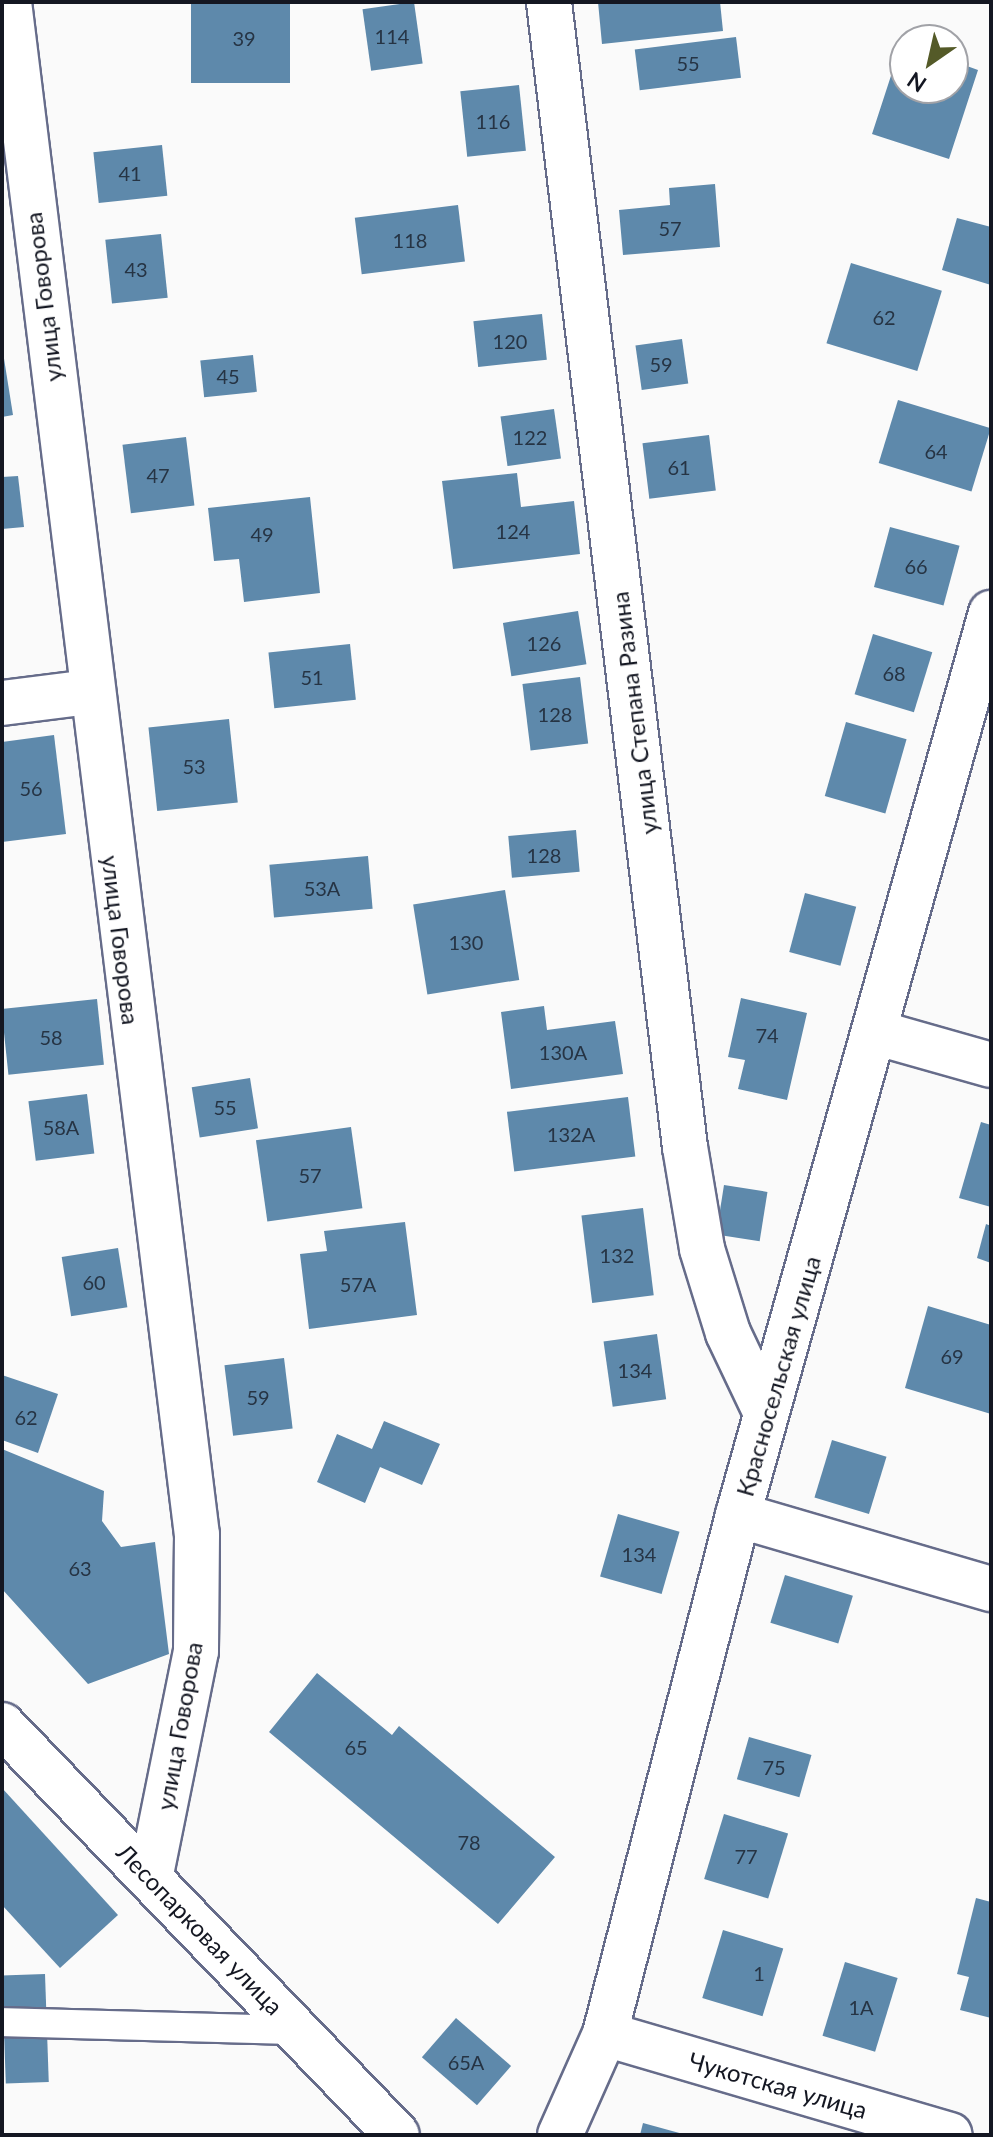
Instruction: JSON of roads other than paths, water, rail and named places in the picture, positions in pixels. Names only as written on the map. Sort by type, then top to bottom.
[{"type":"street","name":"улица Говорова","points":[[9,2],[89,692],[197,1535],[196,1651],[151,1875]]},
{"type":"street","name":"улица Степана Разина","points":[[549,2],[685,1147],[702,1249],[728,1333],[766,1413]]},
{"type":"street","name":"Красносельская улица","points":[[560,2135],[605,2034],[738,1515],[878,1033],[991,613]]},
{"type":"street","points":[[2,703],[89,692]]},
{"type":"street","points":[[878,1033],[991,1065]]},
{"type":"street","points":[[738,1515],[991,1589]]},
{"type":"street","name":"Лесопарковая улица","points":[[2,1725],[151,1875],[397,2135]]},
{"type":"street","name":"Чукотская улица","points":[[605,2034],[950,2135]]},
{"type":"lane","points":[[2,2022],[296,2030]]}]
